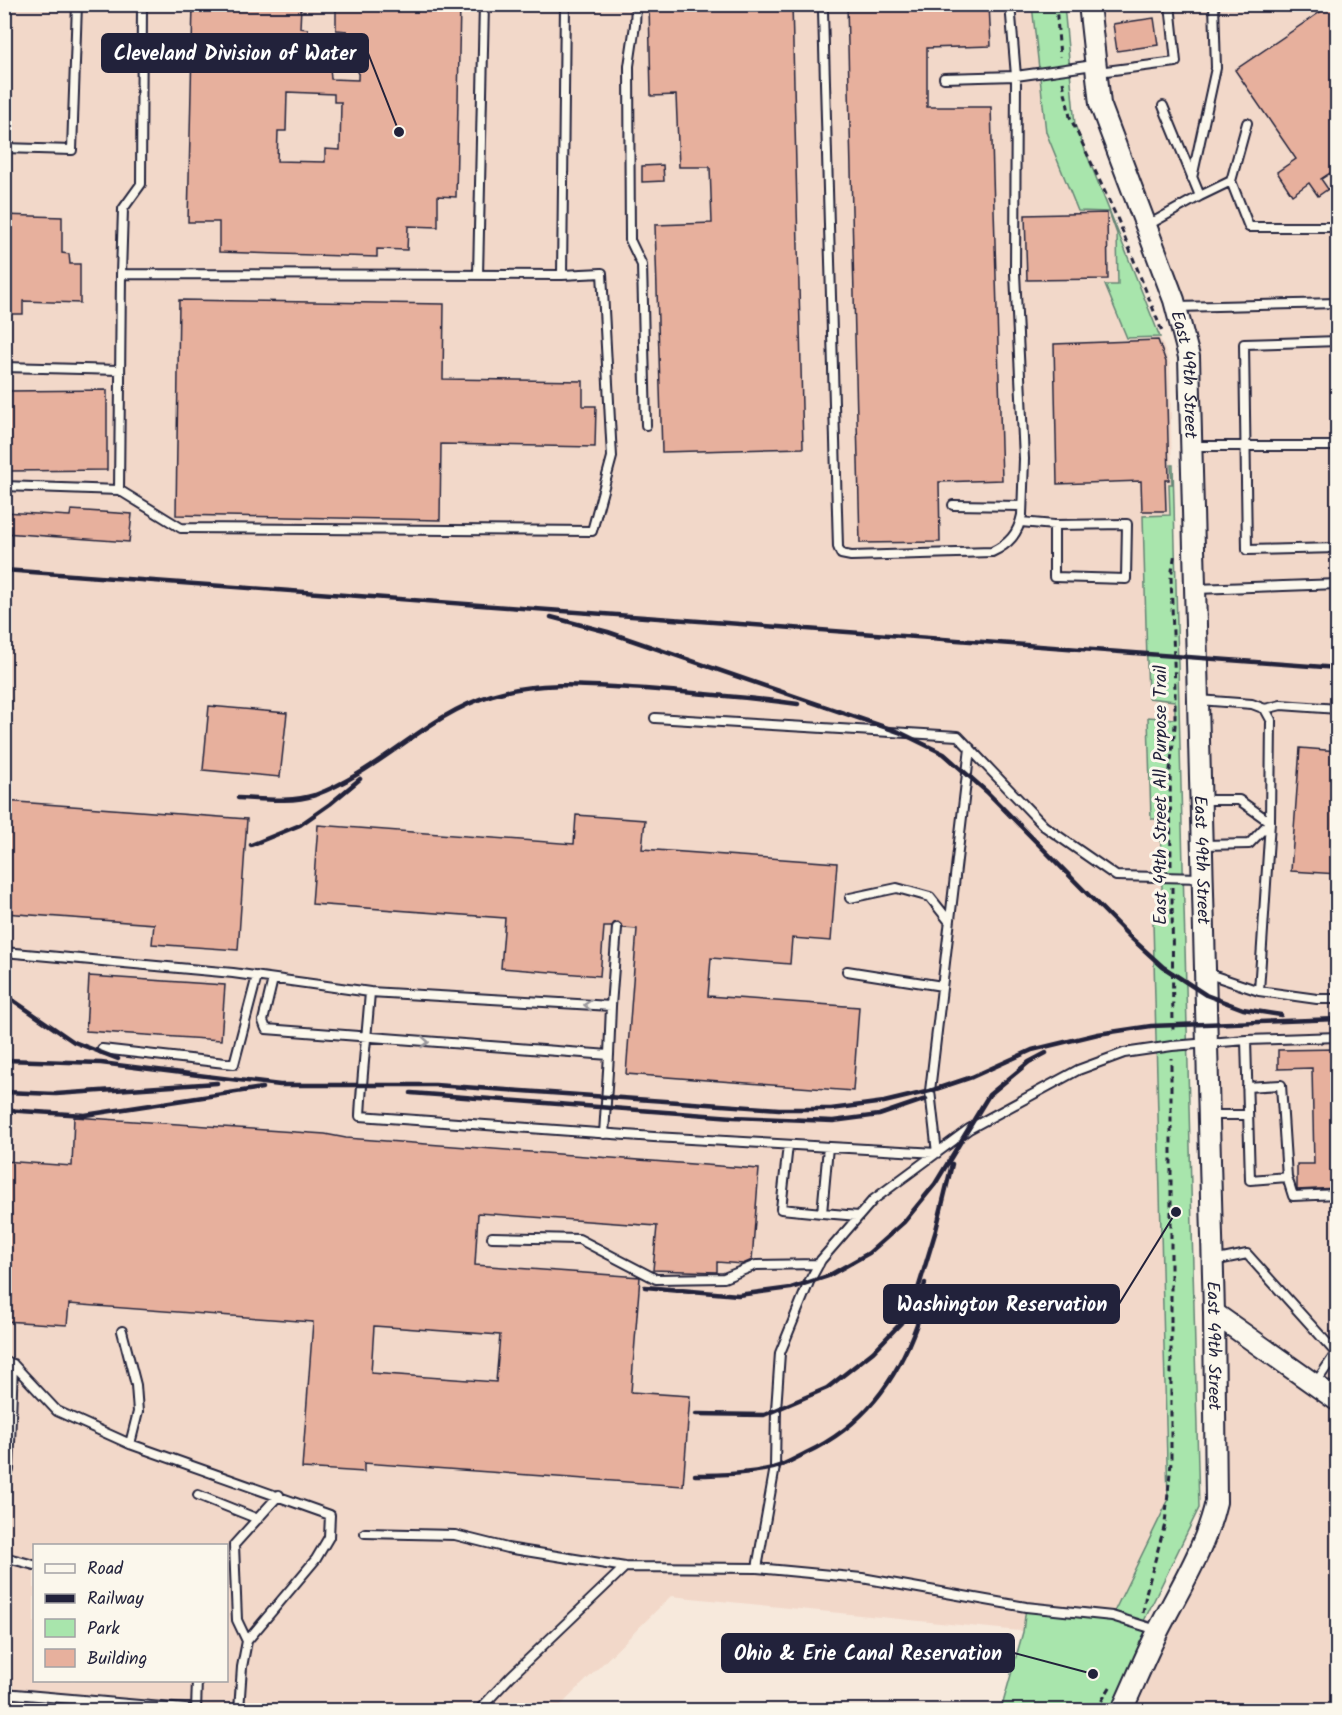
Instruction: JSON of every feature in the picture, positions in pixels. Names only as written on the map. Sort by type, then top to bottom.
[{"type":"street","name":"East 49th Street","points":[[1089,4],[1100,104],[1176,307],[1189,357],[1214,1313],[1216,1502],[1210,1528],[1185,1582],[1158,1631],[1122,1710]]},
{"type":"street","points":[[1214,1313],[1338,1401]]},
{"type":"lane","points":[[4,148],[72,150],[77,4]]},
{"type":"lane","points":[[118,490],[123,209],[141,184],[142,4]]},
{"type":"lane","points":[[478,275],[484,4]]},
{"type":"lane","points":[[562,275],[565,4]]},
{"type":"lane","points":[[636,4],[629,66],[630,240],[642,265],[646,425]]},
{"type":"lane","points":[[823,11],[838,547],[841,554],[851,556],[992,552],[1008,544],[1021,522],[1022,506],[1023,459],[1015,273],[1017,76],[1010,4]]},
{"type":"lane","points":[[944,78],[1017,76],[1176,62],[1170,4]]},
{"type":"lane","points":[[1192,178],[1216,68],[1214,4]]},
{"type":"lane","points":[[1163,106],[1200,195]]},
{"type":"lane","points":[[1247,123],[1231,181],[1250,227],[1338,227]]},
{"type":"lane","points":[[1147,226],[1200,195],[1231,181]]},
{"type":"lane","points":[[4,486],[118,490],[181,528],[592,531],[612,457],[602,273],[562,275],[121,274]]},
{"type":"lane","points":[[1176,307],[1338,303]]},
{"type":"lane","points":[[1338,341],[1244,344],[1247,550],[1338,548]]},
{"type":"lane","points":[[4,368],[120,370]]},
{"type":"lane","points":[[1191,446],[1338,446]]},
{"type":"lane","points":[[953,506],[1022,506]]},
{"type":"lane","points":[[1021,522],[1054,525],[1127,524],[1126,579],[1054,577],[1054,525]]},
{"type":"lane","points":[[1195,589],[1338,584]]},
{"type":"lane","points":[[1198,700],[1252,704],[1265,709],[1281,705],[1338,709]]},
{"type":"lane","points":[[1259,991],[1270,822],[1271,720],[1265,709]]},
{"type":"lane","points":[[655,718],[958,736],[1044,826],[1116,876],[1203,878]]},
{"type":"lane","points":[[937,1153],[930,1091],[970,748]]},
{"type":"lane","points":[[1201,800],[1239,800],[1270,822]]},
{"type":"lane","points":[[1203,845],[1250,844],[1270,822]]},
{"type":"lane","points":[[850,898],[897,888],[930,897],[949,921]]},
{"type":"lane","points":[[604,1134],[617,928]]},
{"type":"lane","points":[[4,952],[160,965],[370,992],[611,1006]]},
{"type":"lane","points":[[846,971],[942,986]]},
{"type":"lane","points":[[1204,972],[1259,991],[1317,999],[1338,999]]},
{"type":"lane","points":[[102,1049],[234,1064],[257,976]]},
{"type":"lane","points":[[273,979],[263,1021],[266,1029],[609,1055]]},
{"type":"lane","points":[[370,992],[360,1116],[604,1134],[937,1153]]},
{"type":"lane","points":[[757,1568],[775,1467],[780,1353],[809,1282],[819,1264],[873,1200],[969,1129],[1078,1070],[1124,1053],[1172,1046],[1246,1040],[1338,1037]]},
{"type":"lane","points":[[1246,1040],[1250,1180],[1287,1177]]},
{"type":"lane","points":[[1247,1087],[1281,1085],[1287,1177],[1293,1196],[1338,1194]]},
{"type":"lane","points":[[1208,1115],[1248,1115]]},
{"type":"lane","points":[[788,1145],[781,1209],[859,1216]]},
{"type":"lane","points":[[822,1213],[828,1147]]},
{"type":"lane","points":[[492,1238],[579,1239],[656,1279],[724,1278],[756,1265],[819,1264]]},
{"type":"lane","points":[[1213,1262],[1247,1254],[1337,1353],[1315,1385]]},
{"type":"lane","points":[[122,1331],[136,1385],[138,1412],[130,1444]]},
{"type":"lane","points":[[9,1363],[57,1411],[130,1444],[330,1515],[329,1538],[316,1559],[247,1641],[242,1667],[239,1710]]},
{"type":"lane","points":[[9,1363],[9,1470]]},
{"type":"lane","points":[[198,1495],[258,1519]]},
{"type":"lane","points":[[228,1554],[279,1495]]},
{"type":"lane","points":[[365,1533],[456,1535],[507,1548],[625,1567],[757,1568],[862,1578],[1026,1607],[1112,1616],[1158,1631]]},
{"type":"lane","points":[[234,1545],[237,1620],[247,1641]]},
{"type":"lane","points":[[4,1557],[33,1565]]},
{"type":"lane","points":[[479,1710],[511,1676],[625,1567]]},
{"type":"lane","points":[[4,1693],[196,1710],[197,1682]]},
{"type":"path","points":[[1056,4],[1060,52]]},
{"type":"path","points":[[1063,87],[1070,117],[1118,220],[1166,345]]},
{"type":"path","name":"East 49th Street All Purpose Trail","points":[[1146,1593],[1165,1524],[1171,1462],[1170,1073],[1174,1005],[1170,770],[1175,726],[1171,577],[1175,548]]},
{"type":"shaded area","points":[[5,5],[1032,5],[1046,132],[1078,210],[1109,211],[1117,234],[1118,285],[1105,285],[1127,338],[1160,337],[1170,364],[1172,484],[1169,484],[1170,516],[1143,516],[1170,622],[1175,701],[1175,719],[1148,717],[1151,819],[1160,819],[1163,922],[1153,923],[1167,1506],[1101,1639],[671,1596],[556,1710],[5,1710]]},
{"type":"shaded area","points":[[1089,5],[1337,5],[1337,1710],[1122,1710],[1210,1528],[1189,357],[1100,104]]},
{"type":"green space","points":[[1032,5],[1064,5],[1075,125],[1160,337],[1127,338],[1105,285],[1118,285],[1117,234],[1109,212],[1078,211],[1046,132]]},
{"type":"green space","points":[[1171,465],[1173,465],[1199,1508],[1142,1625],[1158,1631],[1125,1710],[1001,1710],[1023,1632],[1026,1607],[1112,1616],[1168,1501],[1153,922],[1163,922],[1160,819],[1151,819],[1148,717],[1175,719],[1175,701],[1148,698],[1143,516],[1170,515]]},
{"type":"building","points":[[193,4],[301,6],[300,28],[308,29],[307,55],[323,56],[322,68],[330,68],[331,79],[358,80],[359,39],[347,38],[347,31],[336,30],[336,6],[396,8],[396,4],[460,4],[456,197],[438,196],[438,227],[408,226],[407,250],[377,249],[377,257],[219,252],[219,222],[188,222]],"holes":[[[287,92],[334,94],[334,102],[341,102],[340,150],[325,149],[325,162],[277,161],[278,131],[286,131]]]},
{"type":"building","points":[[649,4],[792,4],[803,448],[662,452],[655,225],[712,223],[710,167],[679,167],[676,95],[651,96]]},
{"type":"building","points":[[847,4],[989,4],[991,46],[927,48],[927,107],[991,107],[1002,480],[939,482],[940,542],[860,543]]},
{"type":"building","points":[[1332,4],[1338,4],[1338,168],[1321,179],[1328,189],[1318,196],[1309,183],[1292,195],[1277,172],[1296,159],[1235,70]]},
{"type":"building","points":[[1154,18],[1158,45],[1117,51],[1113,24]]},
{"type":"building","points":[[663,165],[664,181],[642,182],[642,166]]},
{"type":"building","points":[[1107,213],[1108,279],[1027,280],[1025,215]]},
{"type":"building","points":[[4,215],[62,217],[62,253],[69,254],[70,264],[80,264],[80,303],[23,301],[23,314],[4,314]]},
{"type":"building","points":[[179,300],[444,304],[443,379],[583,381],[583,406],[596,406],[595,447],[441,444],[440,520],[176,515]]},
{"type":"building","points":[[1158,340],[1166,362],[1169,480],[1165,480],[1166,511],[1142,511],[1141,481],[1057,484],[1054,344]]},
{"type":"building","points":[[107,390],[107,470],[8,471],[8,391]]},
{"type":"building","points":[[71,510],[132,514],[129,542],[4,533],[4,512],[70,516]]},
{"type":"building","points":[[209,706],[287,713],[280,777],[203,770]]},
{"type":"building","points":[[1300,748],[1338,751],[1338,874],[1291,871]]},
{"type":"building","points":[[4,801],[247,819],[238,950],[152,944],[154,924],[4,913]]},
{"type":"building","points":[[576,815],[645,820],[642,849],[837,863],[831,941],[792,938],[790,964],[711,958],[708,996],[859,1007],[853,1091],[626,1074],[637,929],[623,928],[618,922],[611,927],[604,927],[600,976],[501,968],[505,918],[312,904],[318,825],[574,844]]},
{"type":"building","points":[[89,976],[225,985],[221,1040],[86,1031]]},
{"type":"building","points":[[1338,1049],[1338,1188],[1297,1190],[1297,1164],[1314,1164],[1312,1068],[1278,1069],[1278,1050]]},
{"type":"building","points":[[74,1117],[325,1134],[346,1138],[759,1169],[752,1260],[743,1264],[717,1262],[717,1272],[653,1270],[657,1226],[478,1213],[475,1265],[640,1277],[631,1392],[690,1396],[683,1486],[364,1463],[364,1472],[302,1468],[313,1322],[69,1304],[67,1325],[4,1321],[4,1161],[72,1166]],"holes":[[[374,1326],[500,1335],[496,1382],[371,1373]]]},
{"type":"railway","points":[[4,570],[1338,668]]},
{"type":"railway","points":[[551,617],[608,632],[899,732],[944,754],[987,792],[1129,936],[1163,967],[1206,995],[1243,1009],[1281,1015]]},
{"type":"railway","points":[[238,798],[286,800],[315,795],[360,772],[424,729],[468,704],[511,690],[529,687],[587,686],[645,689],[798,704]]},
{"type":"railway","points":[[251,845],[300,825],[360,779]]},
{"type":"railway","points":[[4,994],[74,1042],[118,1059]]},
{"type":"railway","points":[[4,1060],[101,1063],[280,1085],[435,1085],[779,1109],[831,1109],[884,1102],[930,1091],[972,1077],[1032,1050],[1098,1034],[1151,1026],[1338,1019]]},
{"type":"railway","points":[[645,1287],[738,1295],[791,1288],[828,1276],[869,1253],[904,1222],[935,1184],[989,1095],[1029,1062],[1046,1053]]},
{"type":"railway","points":[[4,1092],[56,1094],[217,1083]]},
{"type":"railway","points":[[4,1110],[85,1115],[262,1088]]},
{"type":"railway","points":[[411,1093],[733,1117],[833,1121],[879,1115],[926,1099]]},
{"type":"railway","points":[[696,1414],[764,1415],[827,1388],[873,1352],[901,1323],[919,1286],[952,1164]]},
{"type":"railway","points":[[695,1475],[734,1474],[773,1468],[826,1442],[861,1416],[888,1383],[909,1345],[920,1314],[925,1283]]},
{"type":"place","name":"Cleveland Division of Water","points":[[399,132]]},
{"type":"place","name":"Washington Reservation","points":[[1176,1212]]},
{"type":"place","name":"Ohio & Erie Canal Reservation","points":[[1093,1674]]}]
